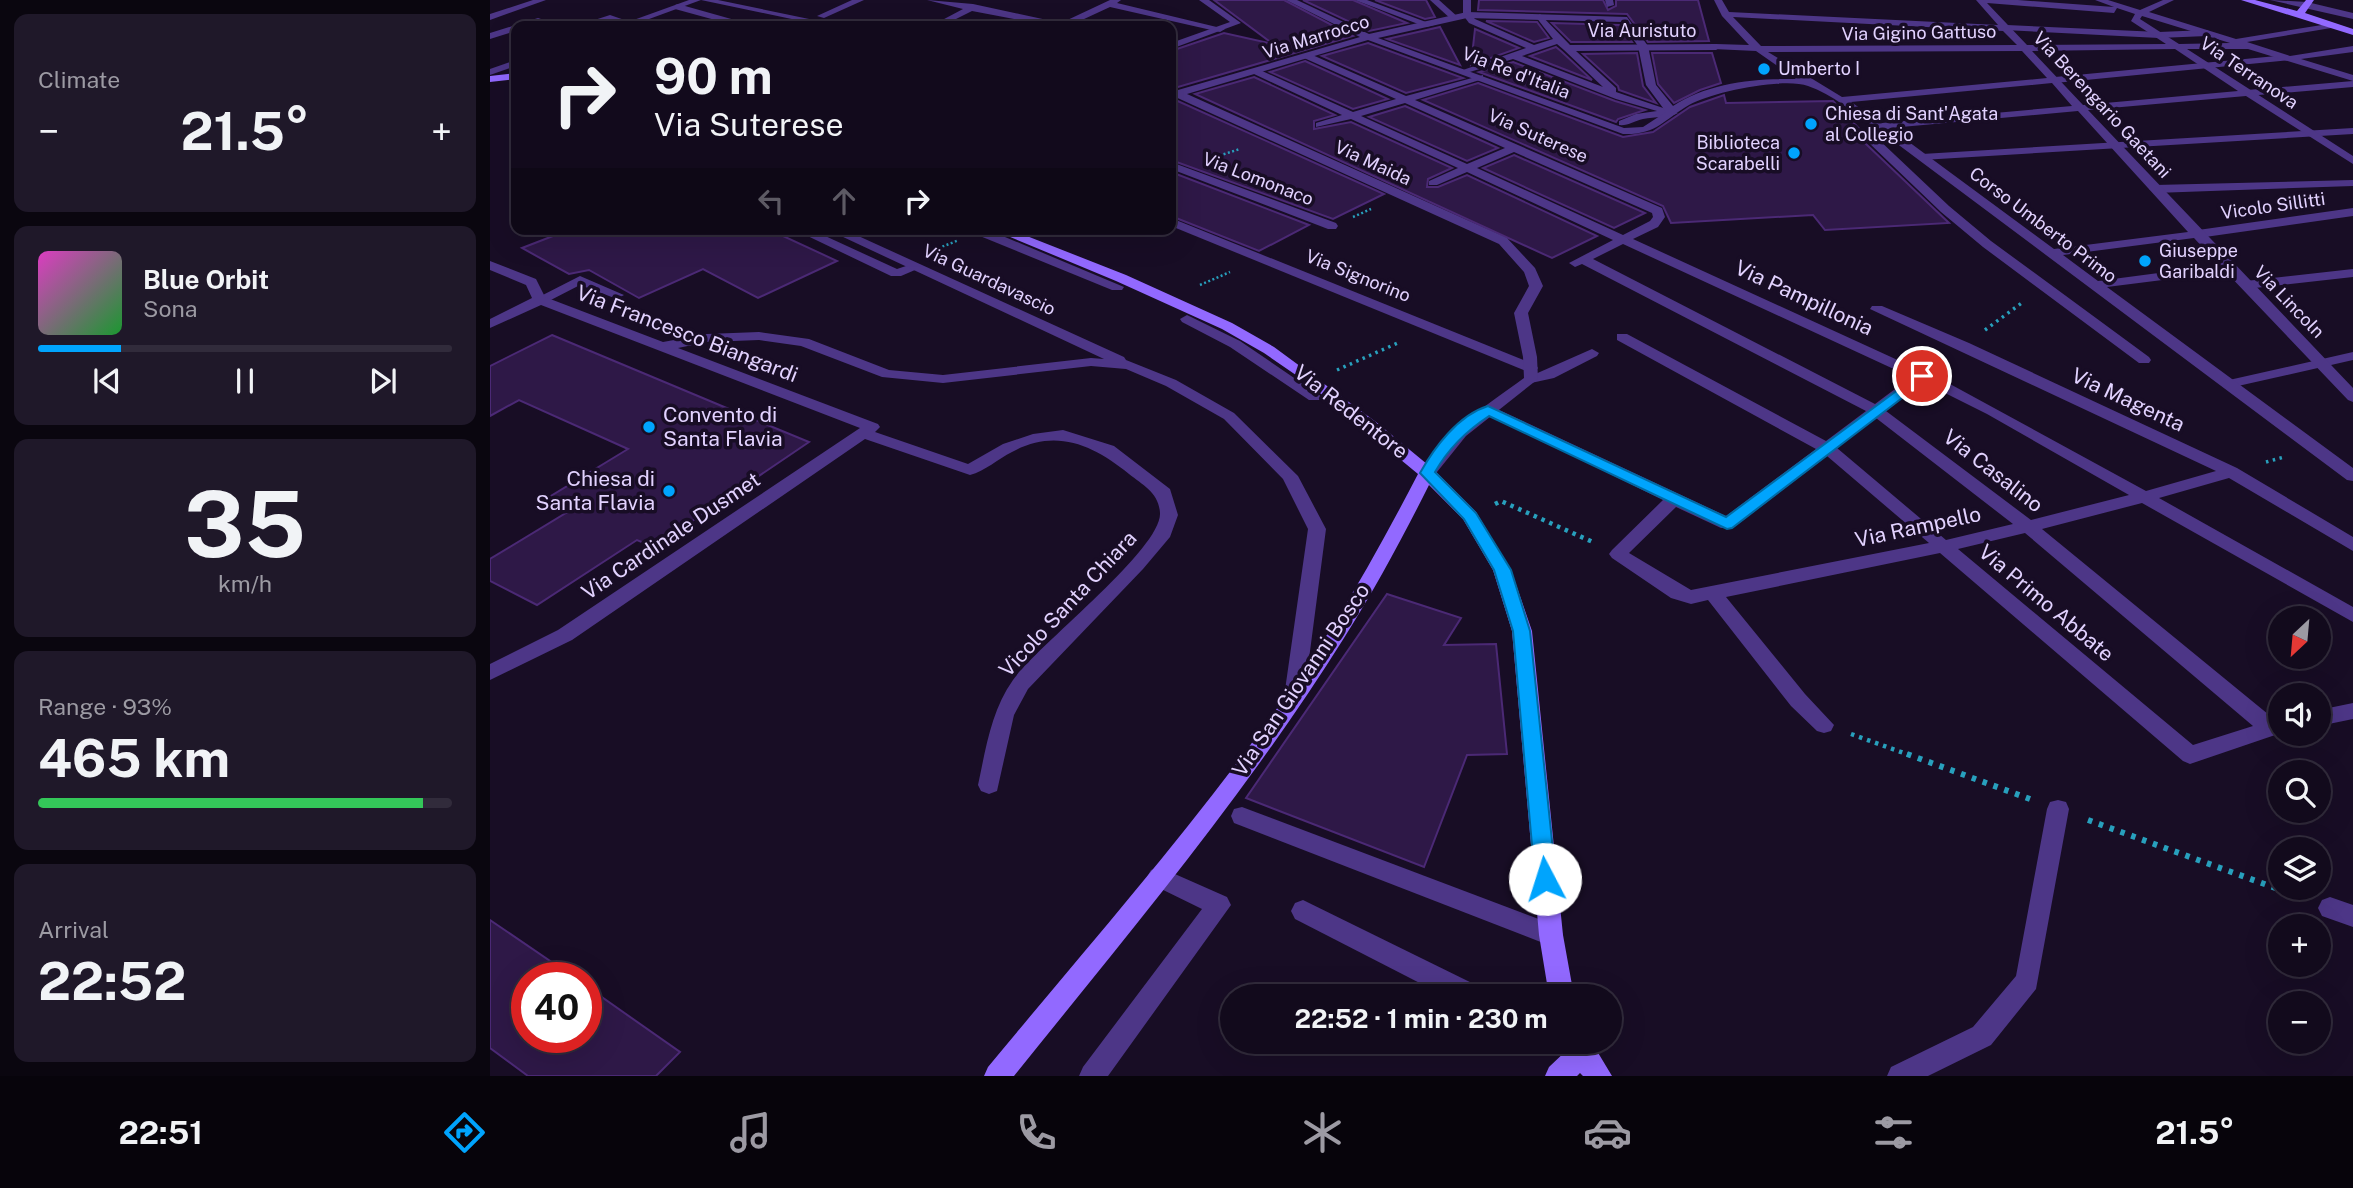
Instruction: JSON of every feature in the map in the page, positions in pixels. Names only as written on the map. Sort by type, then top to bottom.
[{"type":"street","points":[[490,17],[542,0]]},
{"type":"street","points":[[640,21],[697,0]]},
{"type":"street","points":[[705,0],[812,21]]},
{"type":"street","points":[[821,16],[860,0]]},
{"type":"street","points":[[931,0],[1037,21]]},
{"type":"street","points":[[945,21],[986,0]]},
{"type":"street","points":[[1176,44],[1237,23],[1203,0]]},
{"type":"street","name":"Via Re d'Italia","points":[[1290,0],[1368,37],[1623,131],[1647,131],[1695,98],[1763,83],[1804,82]]},
{"type":"street","points":[[1359,0],[1429,25]]},
{"type":"street","points":[[1434,0],[1455,18]]},
{"type":"street","points":[[1467,0],[1467,15],[1472,21],[1535,49]]},
{"type":"street","name":"Corso Umberto Primo","points":[[1718,0],[1724,14],[1759,49],[1804,82],[1840,100],[1882,128],[2353,476]]},
{"type":"street","points":[[1982,0],[2142,12],[2170,0]]},
{"type":"street","name":"Via Berengario Gaetani","points":[[1982,0],[2198,234]]},
{"type":"street","points":[[2099,0],[2353,78]]},
{"type":"street","points":[[2245,0],[2308,5],[2330,24]]},
{"type":"street","points":[[2274,0],[2353,16]]},
{"type":"street","points":[[1072,21],[1111,1],[1220,29]]},
{"type":"street","points":[[678,7],[728,21]]},
{"type":"street","name":"Via Terranova","points":[[2142,12],[2134,19],[2353,162]]},
{"type":"street","points":[[1724,14],[2159,35],[2207,33]]},
{"type":"street","name":"Via Marrocco","points":[[1176,91],[1257,72],[1368,37],[1467,15],[1624,19],[1643,46]]},
{"type":"street","points":[[1541,17],[1559,40],[1620,97]]},
{"type":"street","points":[[599,21],[610,18],[618,21]]},
{"type":"street","points":[[2236,42],[2330,24],[2350,29]]},
{"type":"street","points":[[490,36],[511,30]]},
{"type":"street","points":[[1466,72],[1559,40]]},
{"type":"street","points":[[1643,46],[1651,85],[1673,113]]},
{"type":"street","name":"Via Auristuto","points":[[1567,48],[1643,46],[1759,49]]},
{"type":"street","name":"Via Gigino Gattuso","points":[[1759,49],[2249,46]]},
{"type":"street","points":[[1840,100],[2287,58],[2353,49]]},
{"type":"street","name":"Via Suterese","points":[[1307,56],[1658,211],[1659,217],[1654,224],[1579,261]]},
{"type":"street","points":[[1513,56],[1620,97],[1673,113]]},
{"type":"street","points":[[490,72],[511,65]]},
{"type":"street","name":"Via Pampillonia","points":[[1257,72],[1922,376],[1992,411],[2353,615]]},
{"type":"street","points":[[490,79],[511,77]]},
{"type":"street","points":[[1320,125],[1480,77]]},
{"type":"street","points":[[2144,360],[2026,276],[1945,209],[1871,139],[1872,135],[1882,128],[2353,84]]},
{"type":"street","name":"Via Maida","points":[[1176,93],[1503,241],[1530,271],[1536,286],[1521,313],[1531,374]]},
{"type":"street","points":[[1623,123],[1640,116],[1673,113]]},
{"type":"street","points":[[1922,157],[2353,131]]},
{"type":"street","points":[[1433,183],[1516,146]]},
{"type":"street","name":"Via Lomonaco","points":[[1176,167],[1332,226]]},
{"type":"street","points":[[2155,189],[2353,183]]},
{"type":"street","name":"Vicolo Sillitti","points":[[2052,253],[2353,212]]},
{"type":"street","name":"Via Signorino","points":[[1176,224],[1432,328],[1531,374]]},
{"type":"street","name":"Via Lincoln","points":[[2198,234],[2353,397]]},
{"type":"street","points":[[813,235],[896,272],[915,267]]},
{"type":"street","name":"Via Guardavascio","points":[[845,235],[1171,383],[1229,416],[1290,476],[1317,529],[1294,697]]},
{"type":"street","points":[[989,235],[1117,287]]},
{"type":"street","name":"Via Redentore","points":[[1012,235],[1121,278],[1227,326],[1269,350],[1314,381],[1427,473],[1470,516],[1502,570],[1522,631],[1551,934],[1560,984]]},
{"type":"street","name":"Via Casalino","points":[[1579,261],[1877,411],[2027,526],[2268,721]]},
{"type":"street","points":[[490,265],[531,282],[540,300]]},
{"type":"street","points":[[2094,285],[2229,268]]},
{"type":"street","points":[[2246,285],[2353,273]]},
{"type":"street","points":[[490,324],[580,280],[617,295]]},
{"type":"street","name":"Via Francesco Biangardi","points":[[540,300],[867,430]]},
{"type":"street","name":"Via Magenta","points":[[1877,309],[1964,346],[2231,472],[2353,545]]},
{"type":"street","name":"Via Redentore","points":[[1187,319],[1235,344],[1314,397]]},
{"type":"street","points":[[661,346],[708,338],[759,336],[804,342],[887,374],[943,379],[1091,362],[1129,365]]},
{"type":"street","name":"Via Primo Abbate","points":[[1622,337],[1828,449],[2190,755],[2268,729]]},
{"type":"street","points":[[1427,473],[1438,454],[1465,425],[1488,410],[1531,374],[1549,375],[1592,353]]},
{"type":"street","points":[[2229,384],[2353,356]]},
{"type":"street","points":[[1488,410],[1727,524],[1922,376]]},
{"type":"street","name":"Via Cardinale Dusmet","points":[[490,673],[565,635],[867,430]]},
{"type":"street","name":"Vicolo Santa Chiara","points":[[867,430],[970,470],[1009,447],[1033,439],[1063,435],[1108,449],[1164,493],[1169,515],[1164,533],[1137,565],[1021,684],[1004,715],[989,785]]},
{"type":"street","name":"Via Rampello","points":[[1619,554],[1678,593],[1691,597],[1943,546],[2146,498],[2231,472]]},
{"type":"street","name":"Via San Giovanni Bosco","points":[[997,1076],[1206,819],[1294,697],[1400,530],[1427,473]]},
{"type":"street","points":[[1619,554],[1674,499]]},
{"type":"street","points":[[1712,593],[1798,700],[1824,724]]},
{"type":"street","points":[[2331,716],[2353,711]]},
{"type":"street","points":[[1900,1076],[1982,1037],[2027,981],[2058,809]]},
{"type":"street","points":[[1242,816],[1551,934]]},
{"type":"street","points":[[1092,1076],[1219,905],[1159,877]]},
{"type":"street","points":[[2330,908],[2353,916]]},
{"type":"street","points":[[1303,911],[1447,984]]},
{"type":"street","points":[[1558,1076],[1569,1054]]},
{"type":"street","points":[[1581,1054],[1599,1076]]},
{"type":"path","points":[[1314,381],[1432,328]]},
{"type":"path","points":[[2231,472],[2316,449]]},
{"type":"path","points":[[1470,516],[1501,501],[1619,554]]},
{"type":"building","points":[[1214,0],[1284,0],[1353,36],[1176,87],[1176,49],[1224,33],[1273,44]]},
{"type":"building","points":[[1303,0],[1353,0],[1407,23],[1369,31]]},
{"type":"building","points":[[1375,0],[1426,0],[1435,17],[1425,19]]},
{"type":"building","points":[[1479,0],[1603,0],[1608,10],[1616,6],[1616,0],[1698,0],[1709,41],[1648,42],[1627,14],[1478,10]]},
{"type":"building","points":[[1486,21],[1537,22],[1549,38],[1534,42]]},
{"type":"building","points":[[1552,23],[1620,25],[1632,42],[1571,42]]},
{"type":"building","points":[[1440,27],[1460,65],[1387,39]]},
{"type":"building","points":[[1475,29],[1519,48],[1471,65]]},
{"type":"building","points":[[1368,43],[1463,78],[1406,93],[1322,56]]},
{"type":"building","points":[[1556,47],[1562,52],[1592,80],[1530,56]]},
{"type":"building","points":[[1637,53],[1643,86],[1656,103],[1619,90],[1618,86],[1583,54]]},
{"type":"building","points":[[1652,53],[1712,53],[1721,83],[1674,103],[1658,84]]},
{"type":"building","points":[[1305,61],[1388,99],[1353,109],[1270,72]]},
{"type":"building","points":[[1513,62],[1645,110],[1616,122],[1479,72]]},
{"type":"building","points":[[1254,77],[1335,115],[1314,121],[1314,129],[1351,122],[1452,168],[1428,179],[1427,187],[1438,187],[1467,175],[1597,236],[1552,258],[1195,94]]},
{"type":"building","points":[[1478,83],[1623,137],[1653,132],[1690,107],[1724,95],[1726,103],[1833,101],[1865,135],[1865,143],[1949,223],[1825,230],[1813,215],[1671,223],[1663,206],[1423,100]]},
{"type":"building","points":[[1176,100],[1384,194],[1333,219],[1176,162]]},
{"type":"building","points":[[1405,106],[1498,148],[1467,161],[1369,117]]},
{"type":"building","points":[[1514,155],[1645,213],[1614,228],[1483,168]]},
{"type":"building","points":[[1176,174],[1309,225],[1259,251],[1176,218]]},
{"type":"building","points":[[556,235],[781,235],[837,261],[758,298],[703,269],[639,298],[589,270],[569,274],[522,248]]},
{"type":"building","points":[[552,335],[809,442],[654,547],[637,540],[537,605],[490,581],[490,559],[569,511],[546,499],[628,449],[519,400],[490,416],[490,366]]},
{"type":"building","points":[[1387,594],[1461,618],[1444,645],[1496,644],[1507,754],[1467,755],[1424,867],[1246,798]]},
{"type":"building","points":[[490,920],[552,962],[511,962],[511,1053],[602,1053],[602,997],[680,1052],[656,1076],[528,1076],[490,1048]]},
{"type":"place","name":"Umberto I","points":[[1764,69]]},
{"type":"place","name":"Chiesa di Sant'Agata al Collegio","points":[[1811,124]]},
{"type":"place","name":"Biblioteca Scarabelli","points":[[1794,153]]},
{"type":"place","name":"Giuseppe Garibaldi","points":[[2145,261]]},
{"type":"place","name":"Convento di Santa Flavia","points":[[649,427]]},
{"type":"place","name":"Chiesa di Santa Flavia","points":[[669,491]]},
{"type":"route","points":[[1545,879],[1522,631],[1502,570],[1470,516],[1427,473],[1438,454],[1465,425],[1488,410],[1727,524],[1922,376]]}]
